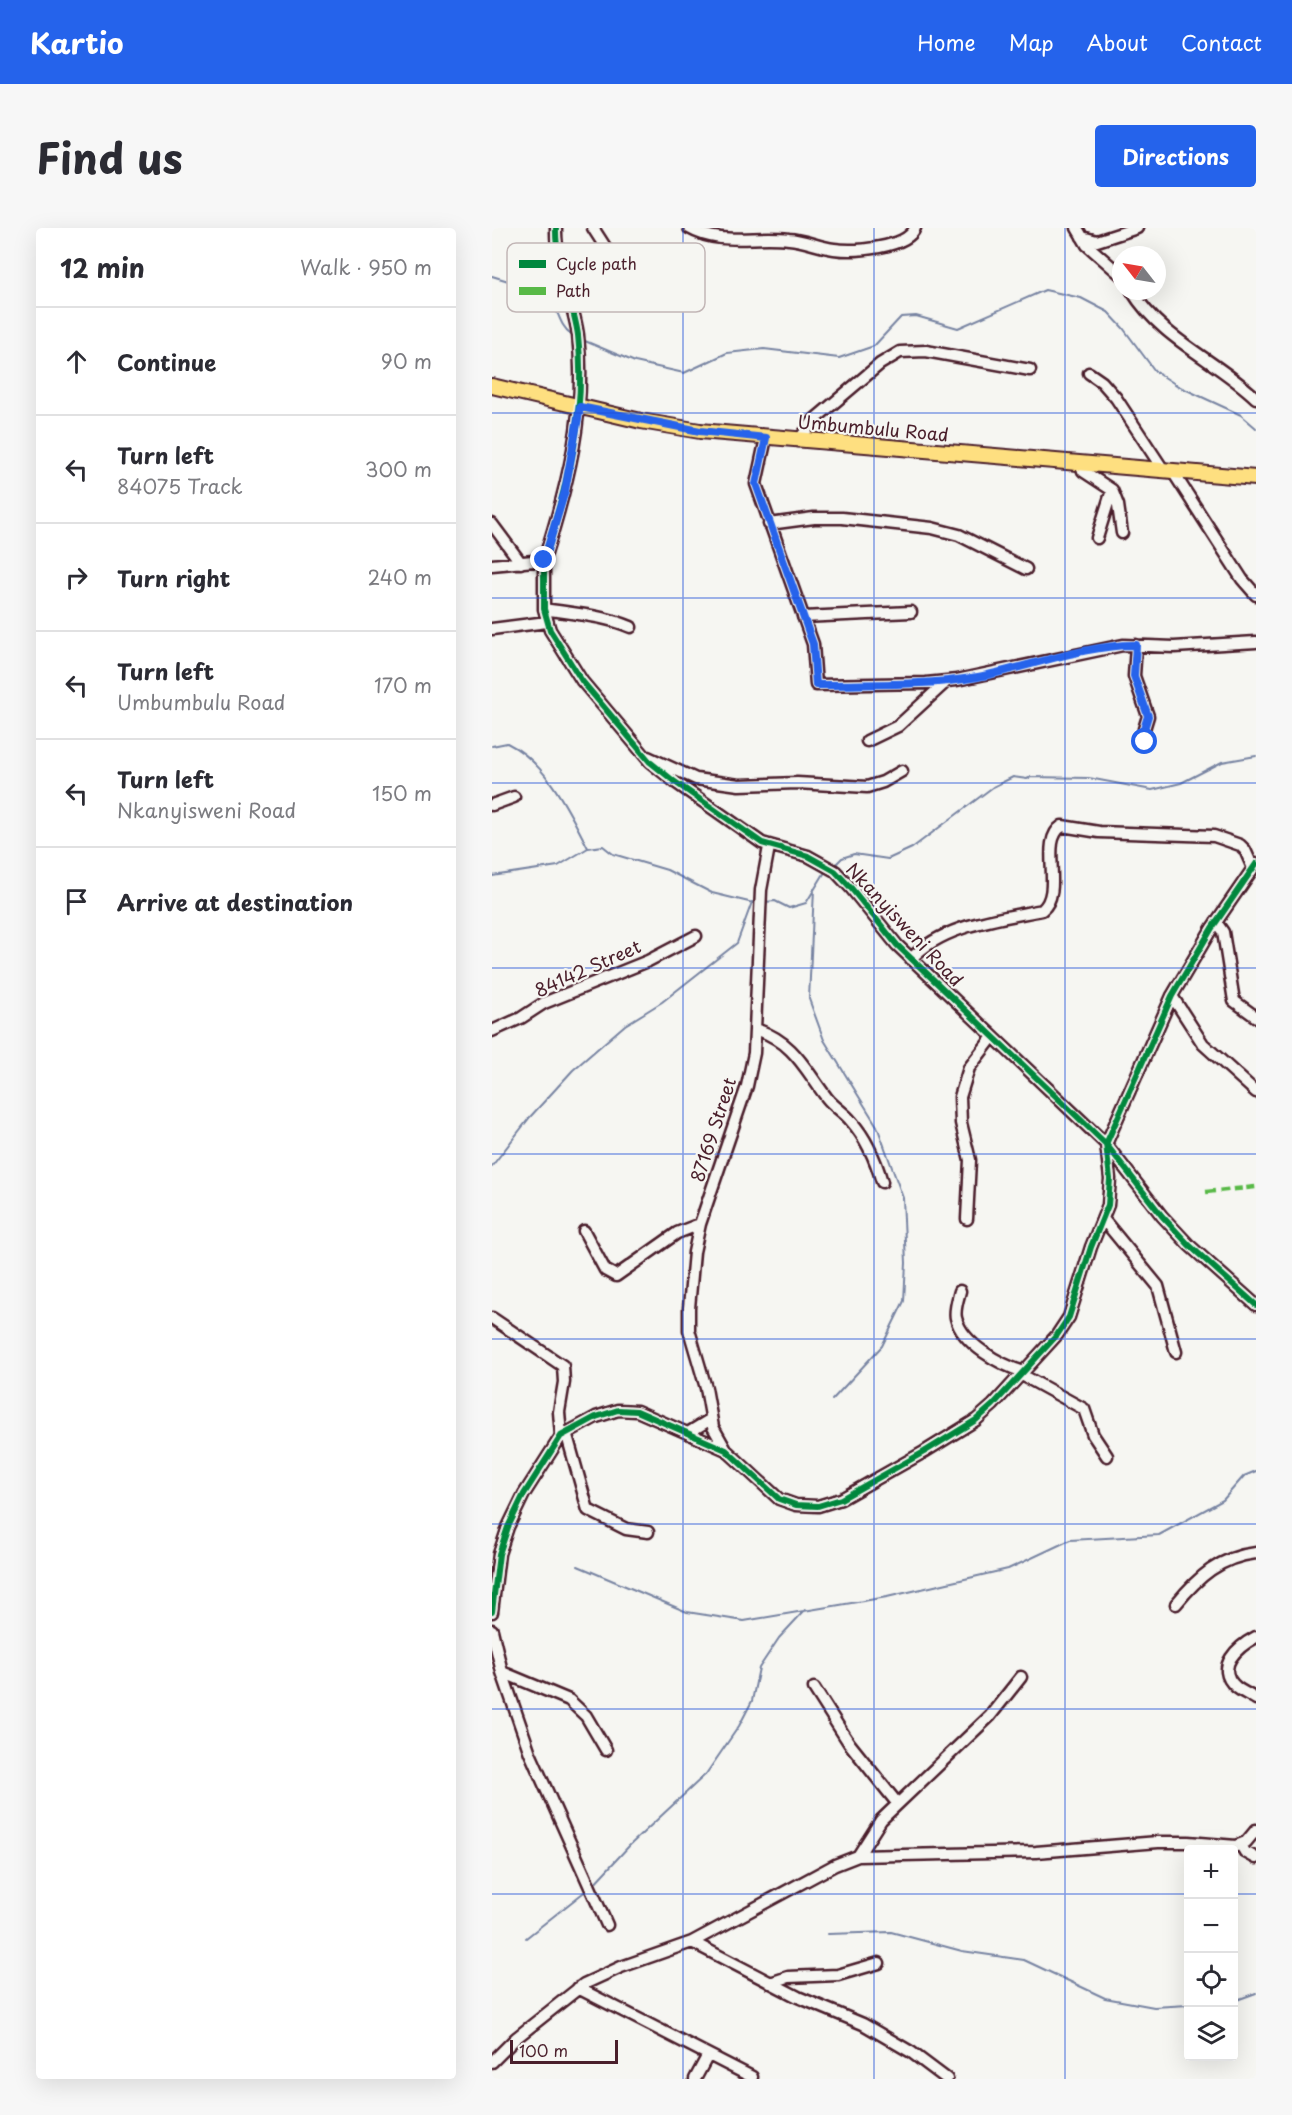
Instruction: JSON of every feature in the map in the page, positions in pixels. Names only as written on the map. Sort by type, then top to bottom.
[{"type":"main road","name":"Umbumbulu Road","points":[[492,386],[580,407],[700,431],[1256,478]]},
{"type":"street","name":"Nkanyisweni Road","points":[[556,228],[558,243]]},
{"type":"street","points":[[593,228],[603,243]]},
{"type":"street","points":[[689,228],[707,237],[790,239],[847,249],[900,242],[912,234],[915,228]]},
{"type":"street","points":[[724,239],[731,228]]},
{"type":"street","points":[[1079,232],[1097,241],[1137,228]]},
{"type":"street","points":[[1079,232],[1095,253],[1112,267]]},
{"type":"street","points":[[1140,300],[1164,328],[1226,372],[1256,398]]},
{"type":"street","name":"Nkanyisweni Road","points":[[572,312],[578,335],[580,407],[565,491],[544,560],[544,609],[547,622],[582,681],[646,757],[675,782],[769,847],[808,856],[835,871],[911,959],[1106,1144],[1175,1231],[1256,1305]]},
{"type":"street","points":[[798,441],[815,418],[880,364],[900,352],[926,351],[1030,370]]},
{"type":"street","points":[[1089,373],[1102,382],[1116,398],[1242,579],[1256,595]]},
{"type":"street","points":[[766,438],[756,484],[815,653],[816,685],[947,681],[978,677],[1109,647],[1136,645],[1174,647],[1256,642]]},
{"type":"street","points":[[1081,464],[1083,471],[1112,490],[1118,505],[1122,533]]},
{"type":"street","points":[[1097,538],[1112,490]]},
{"type":"street","points":[[769,524],[814,518],[842,518],[939,529],[959,535],[1026,569]]},
{"type":"street","points":[[492,524],[521,563]]},
{"type":"street","points":[[492,565],[544,560]]},
{"type":"street","points":[[544,609],[570,614],[593,614],[631,627]]},
{"type":"street","points":[[803,617],[911,612]]},
{"type":"street","points":[[492,629],[547,622]]},
{"type":"street","points":[[1136,645],[1134,676],[1148,716],[1144,729],[1145,742]]},
{"type":"street","points":[[867,741],[898,726],[947,681]]},
{"type":"street","points":[[646,757],[696,779],[739,785],[798,783],[867,787],[883,783],[902,771]]},
{"type":"street","points":[[492,805],[514,797]]},
{"type":"street","points":[[492,1612],[494,1571],[508,1527],[539,1467],[563,1434],[597,1416],[624,1409],[638,1411],[726,1450],[765,1489],[779,1499],[807,1506],[828,1503],[846,1496],[968,1425],[986,1412],[1023,1373],[1069,1317],[1091,1247],[1103,1219],[1110,1191],[1106,1144],[1172,996],[1216,922],[1255,866],[1245,850],[1223,838],[1099,832],[1062,826],[1053,842],[1051,896],[1042,910],[995,920],[945,935],[924,945],[911,959]]},
{"type":"street","name":"87169 Street","points":[[726,1450],[719,1442],[711,1419],[706,1388],[688,1322],[694,1252],[700,1224],[747,1086],[754,1053],[761,890],[769,847]]},
{"type":"street","points":[[1216,922],[1223,932],[1234,1001],[1256,1017]]},
{"type":"street","name":"84142 Street","points":[[492,1031],[521,1018],[544,1003],[648,961],[696,936]]},
{"type":"street","points":[[1172,996],[1203,1044],[1256,1092]]},
{"type":"street","points":[[756,1029],[778,1038],[792,1049],[828,1100],[850,1120],[876,1164],[882,1182]]},
{"type":"street","points":[[967,1219],[970,1160],[961,1122],[960,1097],[969,1068],[992,1038]]},
{"type":"street","points":[[1103,1219],[1158,1286],[1176,1352]]},
{"type":"street","points":[[584,1232],[605,1270],[616,1276],[677,1233],[700,1224]]},
{"type":"street","points":[[960,1291],[956,1314],[960,1328],[997,1361],[1023,1373],[1082,1407],[1087,1414],[1093,1435],[1107,1456]]},
{"type":"street","points":[[492,1318],[563,1366],[564,1382],[559,1412],[563,1434],[588,1510],[626,1529],[648,1532]]},
{"type":"street","points":[[688,1433],[711,1419]]},
{"type":"street","points":[[1176,1604],[1191,1586],[1214,1566],[1240,1555],[1256,1553]]},
{"type":"street","points":[[492,1630],[502,1672],[530,1753],[607,1925]]},
{"type":"street","points":[[1256,1636],[1235,1650],[1229,1658],[1227,1669],[1229,1679],[1235,1687],[1256,1699]]},
{"type":"street","points":[[502,1672],[520,1682],[569,1700],[586,1716],[606,1750]]},
{"type":"street","points":[[858,1856],[871,1833],[897,1803],[990,1716],[1022,1677]]},
{"type":"street","points":[[814,1688],[849,1743],[897,1803]]},
{"type":"street","points":[[492,2062],[516,2038],[578,1988],[621,1967],[692,1942],[836,1865],[858,1856],[1036,1852],[1173,1842],[1241,1845],[1256,1830]]},
{"type":"street","points":[[1241,1845],[1245,1852],[1256,1858]]},
{"type":"street","points":[[692,1942],[770,1983],[882,2034],[926,2061],[947,2079]]},
{"type":"street","points":[[770,1983],[788,1977],[838,1975],[879,1963]]},
{"type":"street","points":[[578,1988],[752,2077]]},
{"type":"street","points":[[695,2079],[708,2055]]},
{"type":"waterway","points":[[492,276],[507,281]]},
{"type":"waterway","points":[[585,341],[635,362],[684,373],[727,353],[764,349],[839,358],[874,346],[901,317],[916,316],[958,328],[1045,290],[1081,298],[1108,312],[1155,371],[1178,386],[1241,415],[1256,428]]},
{"type":"waterway","points":[[557,312],[564,327],[571,334]]},
{"type":"waterway","points":[[492,746],[507,743],[521,751],[533,762],[555,789],[588,848],[603,846],[613,854],[667,870],[712,893],[753,903]]},
{"type":"waterway","points":[[837,863],[842,858],[854,854],[888,859],[912,848],[993,787],[1013,777],[1027,779],[1031,777],[1089,778],[1152,790],[1181,783],[1222,762],[1256,756]]},
{"type":"waterway","points":[[492,876],[558,866],[588,848]]},
{"type":"waterway","points":[[765,902],[775,901],[789,908],[806,903],[825,872]]},
{"type":"waterway","points":[[814,889],[809,999],[824,1040],[877,1126],[903,1198],[906,1263],[904,1301],[882,1346],[832,1400]]},
{"type":"waterway","points":[[492,1166],[530,1117],[573,1070],[625,1025],[662,1002],[737,943],[752,902]]},
{"type":"waterway","points":[[578,1566],[687,1612],[744,1621],[887,1597],[1008,1569],[1070,1540],[1159,1535],[1223,1500],[1244,1476],[1256,1471]]},
{"type":"waterway","points":[[592,1886],[630,1845],[706,1774],[739,1726],[752,1701],[759,1668],[779,1638],[805,1610]]},
{"type":"waterway","points":[[526,1938],[588,1889]]},
{"type":"waterway","points":[[828,1934],[891,1932],[962,1951],[1024,1960],[1105,1998],[1154,2007],[1184,2005]]},
{"type":"waterway","points":[[1238,2000],[1256,1993]]},
{"type":"marked path","points":[[1206,1192],[1256,1187]]},
{"type":"cycle path","points":[[556,228],[556,243]]},
{"type":"cycle path","points":[[573,312],[578,335],[580,393],[567,477],[544,560],[544,609],[550,630],[582,681],[650,762],[675,782],[762,843],[808,856],[835,871],[897,945],[1106,1144],[1162,1216],[1189,1245],[1256,1305]]},
{"type":"cycle path","points":[[492,1612],[499,1554],[508,1527],[524,1494],[561,1436],[596,1417],[618,1410],[637,1411],[726,1450],[779,1499],[796,1505],[818,1506],[841,1499],[924,1452],[976,1420],[993,1405],[1057,1335],[1069,1317],[1091,1247],[1108,1205],[1110,1179],[1106,1144],[1172,996],[1212,928],[1256,864]]},
{"type":"route","points":[[544,560],[565,491],[580,407],[700,431],[766,438],[756,473],[756,484],[813,644],[816,685],[926,683],[957,680],[1109,647],[1136,645],[1134,676],[1148,716],[1144,729],[1145,742]]}]
